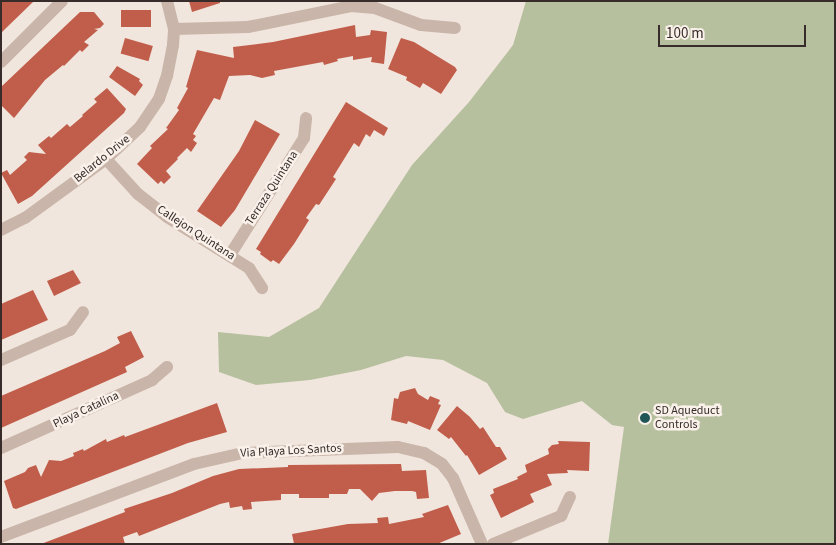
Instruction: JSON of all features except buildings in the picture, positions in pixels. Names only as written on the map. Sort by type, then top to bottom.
[{"type":"street","points":[[1,62],[62,1]]},
{"type":"street","name":"Belardo Drive","points":[[1,230],[25,218],[106,159],[140,127],[159,99],[170,60],[174,29],[167,1]]},
{"type":"street","points":[[174,29],[248,27],[351,6],[375,8],[421,25],[455,28]]},
{"type":"street","name":"Terraza Quintana","points":[[230,255],[304,138],[306,118]]},
{"type":"street","name":"Callejon Quintana","points":[[106,159],[138,194],[167,217],[249,268],[262,288]]},
{"type":"street","points":[[1,360],[70,330],[82,312]]},
{"type":"street","name":"Playa Catalina","points":[[1,448],[152,380],[167,367]]},
{"type":"street","name":"Via Playa Los Santos","points":[[1,537],[194,464],[233,455],[262,450],[398,447],[424,453],[442,464],[453,478],[482,544]]},
{"type":"street","points":[[493,544],[561,516],[570,497]]},
{"type":"green space","points":[[526,1],[835,1],[835,544],[608,544],[624,427],[612,425],[582,401],[523,419],[505,412],[487,383],[443,360],[406,356],[361,370],[310,380],[256,385],[219,372],[218,332],[269,337],[319,308],[412,165],[469,102],[513,45]]},
{"type":"place","name":"SD Aqueduct Controls","points":[[645,418]]}]
